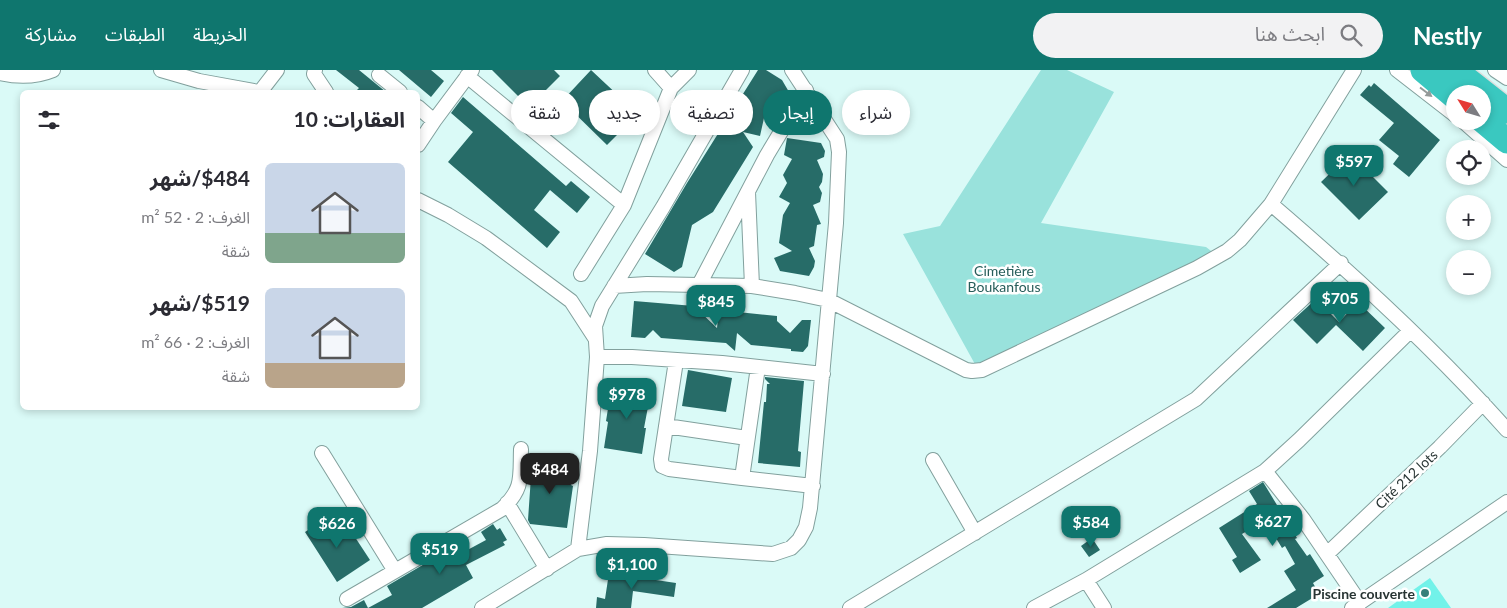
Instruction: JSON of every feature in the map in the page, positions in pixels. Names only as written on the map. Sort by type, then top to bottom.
[{"type":"highway","points":[[1423,70],[1446,89]]},
{"type":"highway","points":[[1455,70],[1507,111]]},
{"type":"highway","points":[[1491,128],[1507,141]]},
{"type":"street","points":[[0,73],[23,76],[53,70]]},
{"type":"street","points":[[161,70],[199,81],[248,90]]},
{"type":"street","points":[[261,90],[277,70]]},
{"type":"street","points":[[315,70],[314,74],[325,90]]},
{"type":"street","points":[[655,70],[671,88]]},
{"type":"street","points":[[581,274],[624,205],[671,88],[689,70]]},
{"type":"street","points":[[578,549],[590,451],[596,357],[595,326],[602,306],[663,207],[742,70]]},
{"type":"street","points":[[792,70],[806,90]]},
{"type":"street","points":[[614,286],[647,284],[752,286],[828,300],[966,370],[982,370],[1188,272],[1227,251],[1250,230],[1271,204],[1354,70]]},
{"type":"street","points":[[1397,70],[1446,108]]},
{"type":"street","points":[[1495,70],[1507,78]]},
{"type":"street","points":[[420,142],[470,73],[624,205]]},
{"type":"street","points":[[379,75],[398,90]]},
{"type":"street","points":[[420,109],[434,121]]},
{"type":"street","points":[[1473,130],[1507,160]]},
{"type":"street","points":[[482,608],[578,549],[607,544],[774,554],[791,548],[798,540],[806,527],[813,486],[836,223],[839,152],[837,139],[832,131]]},
{"type":"street","points":[[699,285],[748,191],[780,135]]},
{"type":"street","points":[[748,191],[752,286]]},
{"type":"street","points":[[420,201],[486,238],[571,301],[595,338]]},
{"type":"street","points":[[1271,204],[1340,263],[1483,403],[1507,430]]},
{"type":"street","points":[[850,608],[1196,399],[1340,263]]},
{"type":"street","points":[[1034,608],[1086,580],[1265,471],[1410,331]]},
{"type":"street","points":[[596,357],[632,357],[823,374]]},
{"type":"street","points":[[676,361],[661,459],[662,466],[669,469],[813,486]]},
{"type":"street","points":[[742,478],[758,367]]},
{"type":"street","name":"Cité 212 lots","points":[[1328,554],[1440,447],[1483,403]]},
{"type":"street","points":[[666,426],[747,438]]},
{"type":"street","points":[[347,599],[502,509],[512,499],[519,486],[521,449]]},
{"type":"street","points":[[322,453],[395,571]]},
{"type":"street","points":[[933,460],[975,533]]},
{"type":"street","points":[[1265,471],[1328,554],[1356,606],[1507,502]]},
{"type":"street","points":[[507,503],[547,569]]},
{"type":"street","points":[[1086,580],[1104,608]]},
{"type":"green space","name":"Cimetière Boukanfous","points":[[1041,70],[1067,70],[1114,92],[1041,223],[1206,247],[1215,254],[976,366],[903,234],[940,226]]},
{"type":"shaded area","name":"Piscine couverte","points":[[1430,578],[1451,608],[1388,608]]},
{"type":"building","points":[[336,70],[359,70],[384,90],[357,90],[359,88]]},
{"type":"building","points":[[399,70],[431,70],[444,81],[431,97]]},
{"type":"building","points":[[492,70],[554,70],[560,76],[546,90],[512,90]]},
{"type":"building","points":[[591,70],[612,90],[589,90],[589,127],[579,118],[579,90],[572,90]]},
{"type":"building","points":[[758,70],[766,70],[782,80],[788,90],[763,90],[763,122],[760,136],[753,134],[753,90],[745,90]]},
{"type":"building","points":[[1374,83],[1440,140],[1409,177],[1393,164],[1399,156],[1379,140],[1394,123],[1360,95],[1369,85],[1371,87]]},
{"type":"building","points":[[463,97],[566,186],[571,181],[590,197],[577,213],[550,190],[534,210],[560,232],[547,248],[448,162],[473,132],[451,113]]},
{"type":"building","points":[[597,135],[617,135],[607,145]]},
{"type":"building","points":[[717,135],[745,135],[753,147],[713,212],[692,225],[682,267],[674,272],[645,254]]},
{"type":"building","points":[[787,138],[821,143],[825,151],[824,157],[817,160],[823,174],[819,187],[822,193],[820,202],[813,205],[821,224],[817,225],[814,246],[809,248],[815,261],[809,276],[780,271],[774,258],[792,251],[779,243],[783,215],[790,203],[779,197],[787,183],[783,175],[792,159],[784,155]]},
{"type":"building","points":[[1350,154],[1388,192],[1359,220],[1321,182]]},
{"type":"building","points":[[1316,299],[1339,322],[1358,302],[1385,328],[1363,351],[1336,325],[1317,344],[1293,320]]},
{"type":"building","points":[[634,301],[694,306],[717,328],[719,310],[777,316],[777,321],[790,333],[802,320],[811,320],[808,346],[803,352],[751,345],[737,333],[735,351],[726,343],[661,338],[653,330],[645,338],[631,337]]},
{"type":"building","points":[[688,370],[732,378],[726,412],[682,406]]},
{"type":"building","points":[[765,377],[804,381],[798,451],[801,452],[800,467],[758,463],[764,402],[766,402],[767,384],[770,384]]},
{"type":"building","points":[[619,386],[651,391],[644,428],[646,428],[642,454],[604,448],[611,390],[618,391]]},
{"type":"building","points":[[532,462],[573,467],[571,485],[573,486],[567,528],[530,524],[528,520]]},
{"type":"building","points":[[1263,482],[1297,538],[1295,539],[1307,556],[1310,554],[1324,576],[1313,583],[1319,594],[1296,608],[1267,608],[1296,590],[1284,571],[1295,564],[1285,546],[1282,548],[1265,520],[1242,534],[1261,560],[1240,573],[1232,560],[1237,557],[1219,528],[1257,504],[1249,491]]},
{"type":"building","points":[[328,517],[339,534],[349,528],[370,560],[337,582],[305,532]]},
{"type":"building","points":[[493,524],[497,530],[500,528],[507,540],[503,542],[505,545],[466,565],[473,578],[422,608],[368,608],[392,595],[387,586],[455,546],[460,554],[486,540],[481,532]]},
{"type":"building","points":[[1092,538],[1100,550],[1089,557],[1081,546]]},
{"type":"building","points":[[609,573],[676,583],[674,597],[633,591],[631,608],[596,608],[597,597],[605,599]]},
{"type":"building","points":[[364,600],[368,608],[342,608],[351,607]]},
{"type":"place","name":"Piscine couverte","points":[[1425,593]]}]
